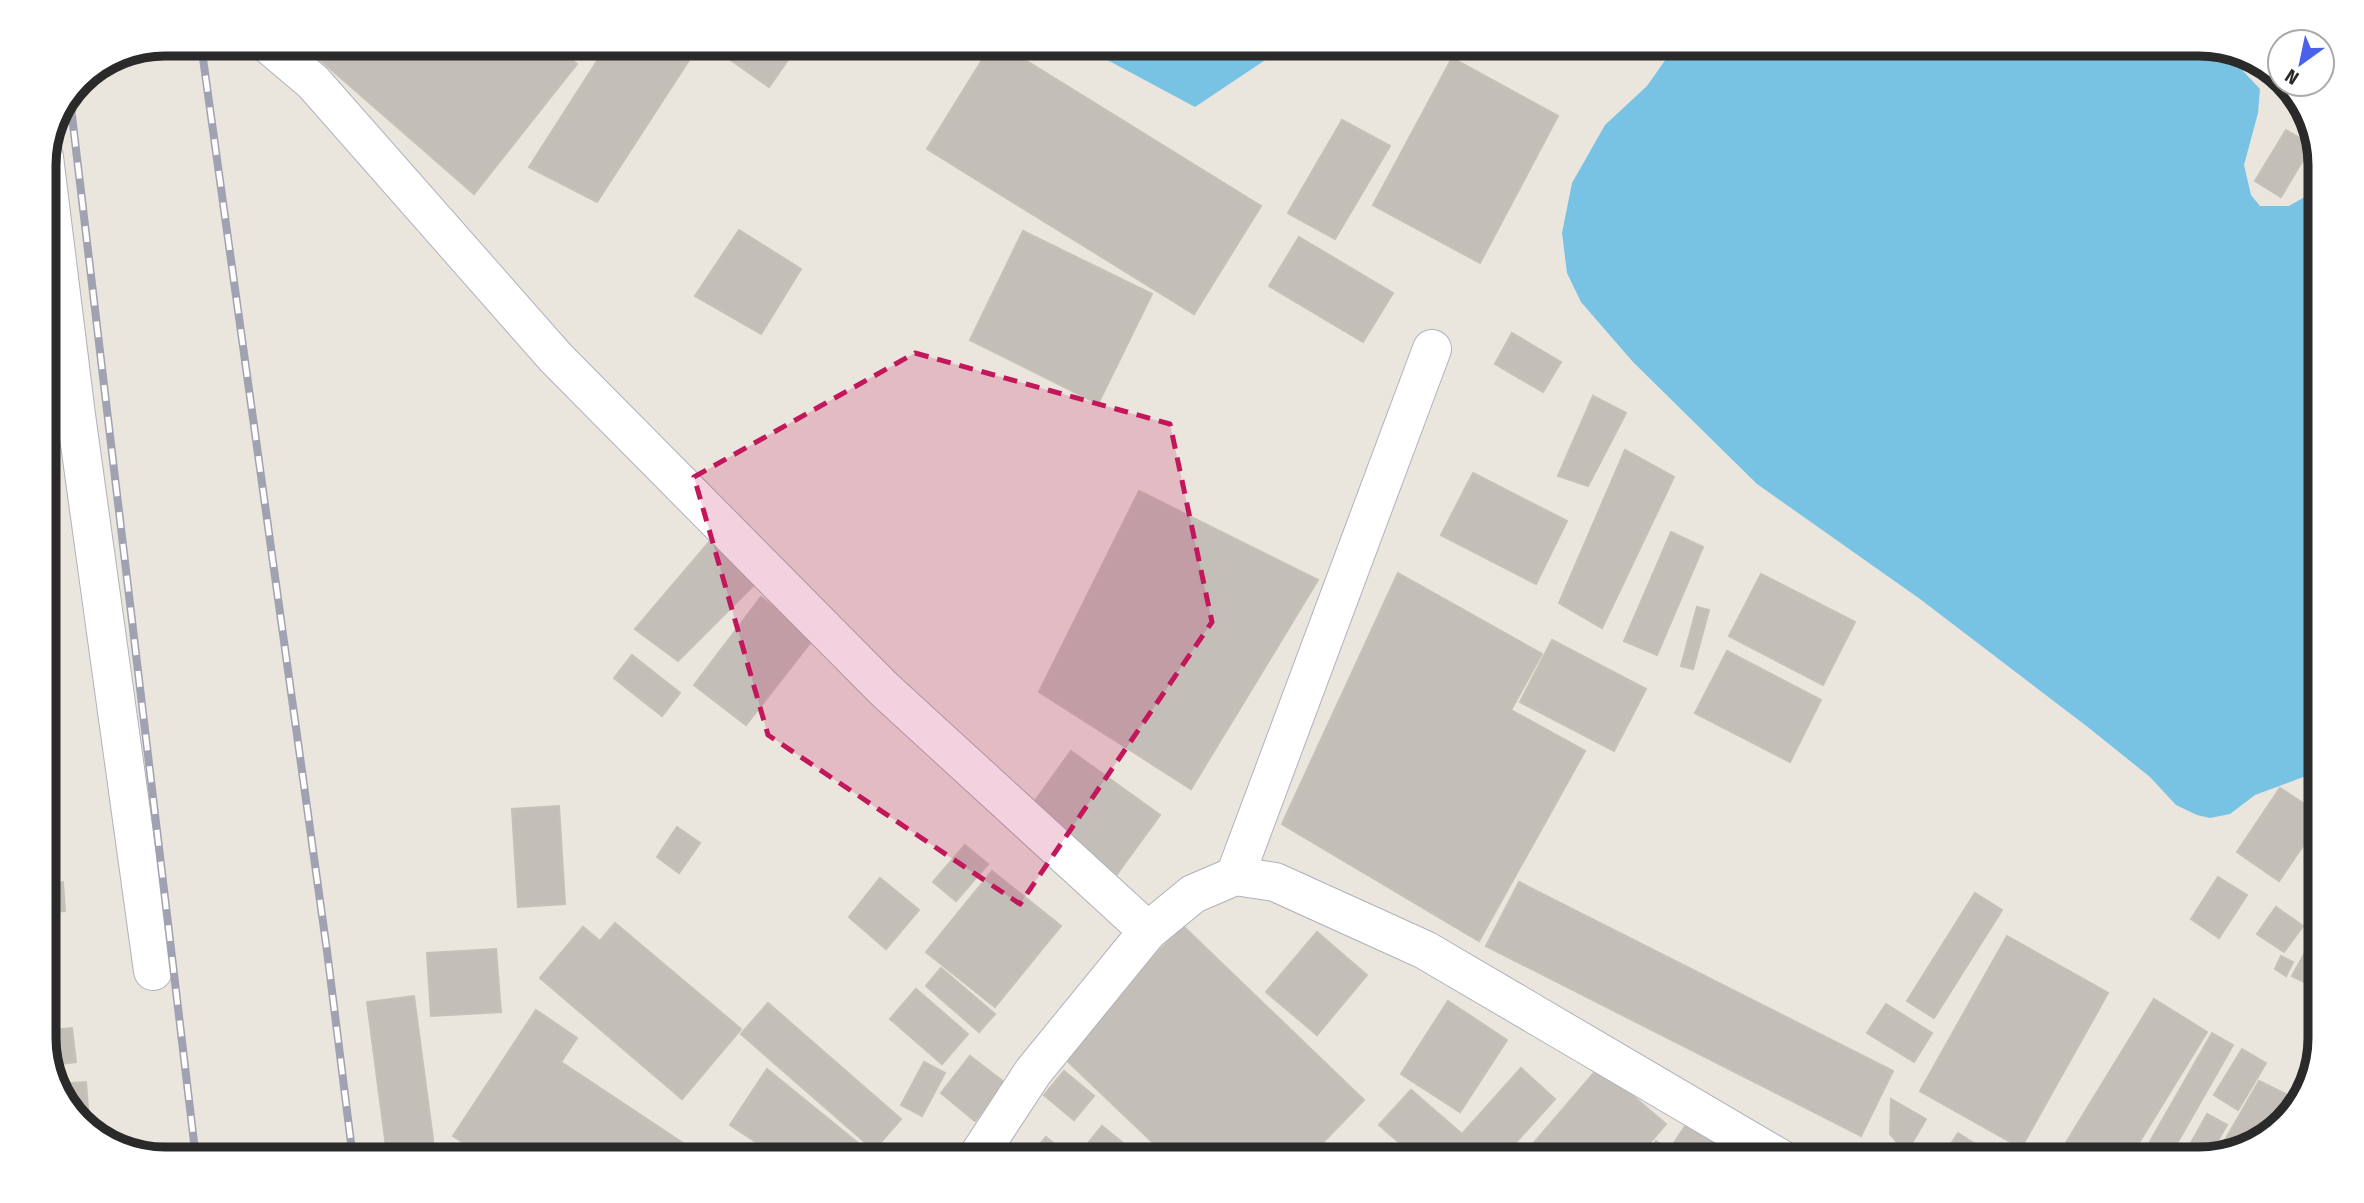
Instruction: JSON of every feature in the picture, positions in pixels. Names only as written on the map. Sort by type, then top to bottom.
[{"type":"street","points":[[282,56],[313,82],[556,358],[884,689],[1149,931]]},
{"type":"street","points":[[56,253],[153,971]]},
{"type":"street","points":[[1234,876],[1433,349]]},
{"type":"street","points":[[984,1147],[1033,1072],[1149,931],[1193,894],[1234,876],[1275,882],[1425,950],[1761,1147]]},
{"type":"highlighted area","points":[[915,353],[1170,424],[1212,622],[1020,904],[768,735],[694,477]]},
{"type":"water","points":[[1100,56],[1271,56],[1195,107]]},
{"type":"water","points":[[1667,56],[2199,56],[2234,63],[2260,89],[2258,113],[2244,165],[2251,195],[2260,206],[2289,206],[2308,195],[2308,776],[2255,795],[2230,814],[2210,818],[2176,805],[2150,777],[2089,728],[1920,599],[1757,484],[1633,362],[1581,302],[1567,273],[1562,233],[1572,183],[1605,125],[1647,86]]},
{"type":"building","points":[[316,56],[567,56],[577,64],[474,194]]},
{"type":"building","points":[[600,56],[691,57],[597,202],[529,167]]},
{"type":"building","points":[[725,56],[791,56],[769,87]]},
{"type":"building","points":[[985,56],[1018,56],[1261,206],[1194,314],[927,149]]},
{"type":"building","points":[[1452,58],[1558,116],[1480,263],[1373,205]]},
{"type":"building","points":[[1342,120],[1390,146],[1335,239],[1288,213]]},
{"type":"building","points":[[2286,130],[2305,141],[2307,153],[2281,197],[2255,181]]},
{"type":"building","points":[[739,230],[801,269],[761,334],[695,296]]},
{"type":"building","points":[[1023,231],[1152,294],[1098,404],[970,340]]},
{"type":"building","points":[[1299,237],[1393,293],[1363,342],[1269,286]]},
{"type":"building","points":[[1512,333],[1561,362],[1543,392],[1495,364]]},
{"type":"building","points":[[1593,396],[1626,413],[1588,486],[1558,476]]},
{"type":"building","points":[[1625,450],[1674,477],[1602,628],[1559,603]]},
{"type":"building","points":[[1473,473],[1567,521],[1536,584],[1441,535]]},
{"type":"building","points":[[1139,491],[1318,580],[1191,789],[1039,692]]},
{"type":"building","points":[[1671,532],[1703,547],[1657,655],[1624,641]]},
{"type":"building","points":[[710,541],[756,583],[678,661],[635,629]]},
{"type":"building","points":[[1398,573],[1542,654],[1511,710],[1585,751],[1479,941],[1282,824]]},
{"type":"building","points":[[1761,574],[1855,622],[1823,685],[1729,636]]},
{"type":"building","points":[[761,597],[814,638],[746,725],[694,685]]},
{"type":"building","points":[[1697,607],[1709,610],[1693,669],[1681,666]]},
{"type":"building","points":[[1552,640],[1646,689],[1614,751],[1520,702]]},
{"type":"building","points":[[1727,651],[1821,700],[1790,762],[1695,713]]},
{"type":"building","points":[[632,655],[680,693],[662,716],[614,678]]},
{"type":"building","points":[[1071,751],[1160,815],[1117,874],[1029,809]]},
{"type":"building","points":[[2280,788],[2308,806],[2308,839],[2279,881],[2237,852]]},
{"type":"building","points":[[559,806],[565,904],[518,907],[512,809]]},
{"type":"building","points":[[677,827],[700,843],[679,873],[657,857]]},
{"type":"building","points":[[965,845],[988,864],[956,901],[933,882]]},
{"type":"building","points":[[992,871],[1061,926],[995,1007],[926,952]]},
{"type":"building","points":[[2218,877],[2247,895],[2219,938],[2191,919]]},
{"type":"building","points":[[880,878],[919,910],[886,949],[849,917]]},
{"type":"building","points":[[63,882],[65,911],[56,911],[56,883]]},
{"type":"building","points":[[1519,882],[1893,1071],[1861,1136],[1486,946]]},
{"type":"building","points":[[1975,893],[2002,910],[1934,1018],[1907,1001]]},
{"type":"building","points":[[2276,907],[2303,926],[2284,952],[2257,934]]},
{"type":"building","points":[[56,923],[59,948],[56,948]]},
{"type":"building","points":[[615,923],[741,1029],[682,1099],[540,978],[583,927],[600,941]]},
{"type":"building","points":[[1183,926],[1364,1100],[1319,1147],[1157,1147],[1060,1054]]},
{"type":"building","points":[[1317,932],[1367,975],[1317,1035],[1266,992]]},
{"type":"building","points":[[2007,936],[2108,993],[2022,1147],[1920,1091]]},
{"type":"building","points":[[2308,947],[2308,974],[2304,982],[2292,976]]},
{"type":"building","points":[[496,949],[501,1012],[431,1016],[427,953]]},
{"type":"building","points":[[2281,956],[2293,962],[2286,976],[2275,969]]},
{"type":"building","points":[[941,968],[995,1014],[979,1032],[926,986]]},
{"type":"building","points":[[916,989],[968,1034],[942,1064],[890,1019]]},
{"type":"building","points":[[414,996],[434,1147],[386,1147],[367,1002]]},
{"type":"building","points":[[2154,999],[2207,1032],[2136,1147],[2063,1147]]},
{"type":"building","points":[[1448,1001],[1507,1040],[1460,1112],[1401,1074]]},
{"type":"building","points":[[768,1003],[901,1119],[877,1147],[871,1147],[741,1034]]},
{"type":"building","points":[[1886,1004],[1932,1033],[1914,1062],[1867,1033]]},
{"type":"building","points":[[536,1010],[577,1038],[561,1062],[689,1147],[470,1147],[453,1136]]},
{"type":"building","points":[[72,1028],[76,1062],[59,1064],[56,1030]]},
{"type":"building","points":[[2212,1033],[2233,1045],[2175,1147],[2147,1147]]},
{"type":"building","points":[[2242,1049],[2266,1063],[2238,1110],[2214,1095]]},
{"type":"building","points":[[970,1056],[1005,1083],[975,1121],[941,1093]]},
{"type":"building","points":[[924,1062],[945,1073],[922,1116],[901,1105]]},
{"type":"building","points":[[1599,1067],[1666,1124],[1646,1147],[1530,1147]]},
{"type":"building","points":[[1521,1068],[1555,1099],[1512,1147],[1404,1147],[1379,1125],[1411,1090],[1462,1134]]},
{"type":"building","points":[[767,1069],[863,1147],[764,1147],[730,1125]]},
{"type":"building","points":[[1064,1071],[1094,1096],[1074,1120],[1044,1095]]},
{"type":"building","points":[[2259,1081],[2290,1096],[2281,1110],[2260,1129],[2223,1144]]},
{"type":"building","points":[[86,1082],[88,1109],[82,1109],[66,1083]]},
{"type":"building","points":[[1891,1099],[1926,1119],[1910,1147],[1901,1147],[1890,1134]]},
{"type":"building","points":[[2207,1114],[2227,1125],[2215,1146],[2189,1147]]},
{"type":"building","points":[[1692,1116],[1740,1147],[1671,1147]]},
{"type":"building","points":[[1102,1126],[1128,1147],[1085,1147]]},
{"type":"building","points":[[1958,1133],[1980,1147],[1949,1147]]},
{"type":"building","points":[[1046,1137],[1058,1147],[1037,1147]]},
{"type":"building","points":[[1656,1141],[1665,1147],[1652,1147]]},
{"type":"railway","points":[[203,56],[327,951],[352,1147]]},
{"type":"railway","points":[[71,109],[195,1147]]}]
